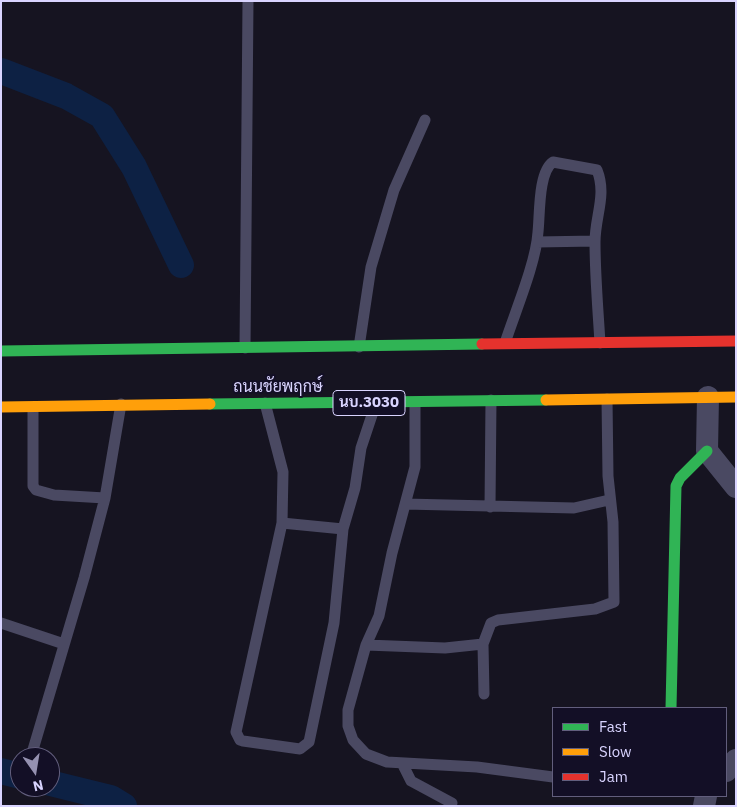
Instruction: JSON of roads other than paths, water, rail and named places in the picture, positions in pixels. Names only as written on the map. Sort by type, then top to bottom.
[{"type":"main road","points":[[1,352],[736,342]]},
{"type":"main road","name":"ถนนชัยพฤกษ์","points":[[1,407],[121,404],[376,404],[491,400],[736,397]]},
{"type":"main road","points":[[672,707],[676,486],[680,478],[707,452]]},
{"type":"street","points":[[708,397],[707,452],[736,487]]},
{"type":"street","points":[[727,770],[736,760]]},
{"type":"lane","points":[[245,348],[248,1]]},
{"type":"lane","points":[[359,347],[371,267],[394,190],[425,120]]},
{"type":"lane","points":[[505,345],[537,242],[542,181],[548,166],[553,162],[597,170],[602,182],[595,240],[600,343]]},
{"type":"lane","points":[[537,242],[595,240]]},
{"type":"lane","points":[[484,694],[483,644],[491,623],[498,620],[595,609],[614,602],[614,522],[609,500],[607,399]]},
{"type":"lane","points":[[490,507],[491,400]]},
{"type":"lane","points":[[415,402],[415,467],[392,554],[379,616],[366,645],[348,710],[348,726],[353,740],[366,754],[387,762],[477,767],[552,777]]},
{"type":"lane","points":[[265,403],[283,472],[282,523],[236,732],[240,740],[243,741],[300,749],[309,742],[334,623],[344,529],[355,488],[361,448],[376,404]]},
{"type":"lane","points":[[34,747],[84,578],[105,498],[121,404]]},
{"type":"lane","points":[[33,407],[33,486],[36,490],[54,495],[105,498]]},
{"type":"lane","points":[[405,504],[574,508],[609,500]]},
{"type":"lane","points":[[282,523],[344,529]]},
{"type":"lane","points":[[1,623],[64,644]]},
{"type":"lane","points":[[366,645],[445,648],[483,644]]},
{"type":"lane","points":[[402,764],[411,781],[452,803]]},
{"type":"waterway","points":[[1,71],[66,96],[102,116],[134,167],[181,265]]},
{"type":"waterway","points":[[1,771],[10,773]]},
{"type":"waterway","points":[[60,785],[111,798],[124,806]]}]
